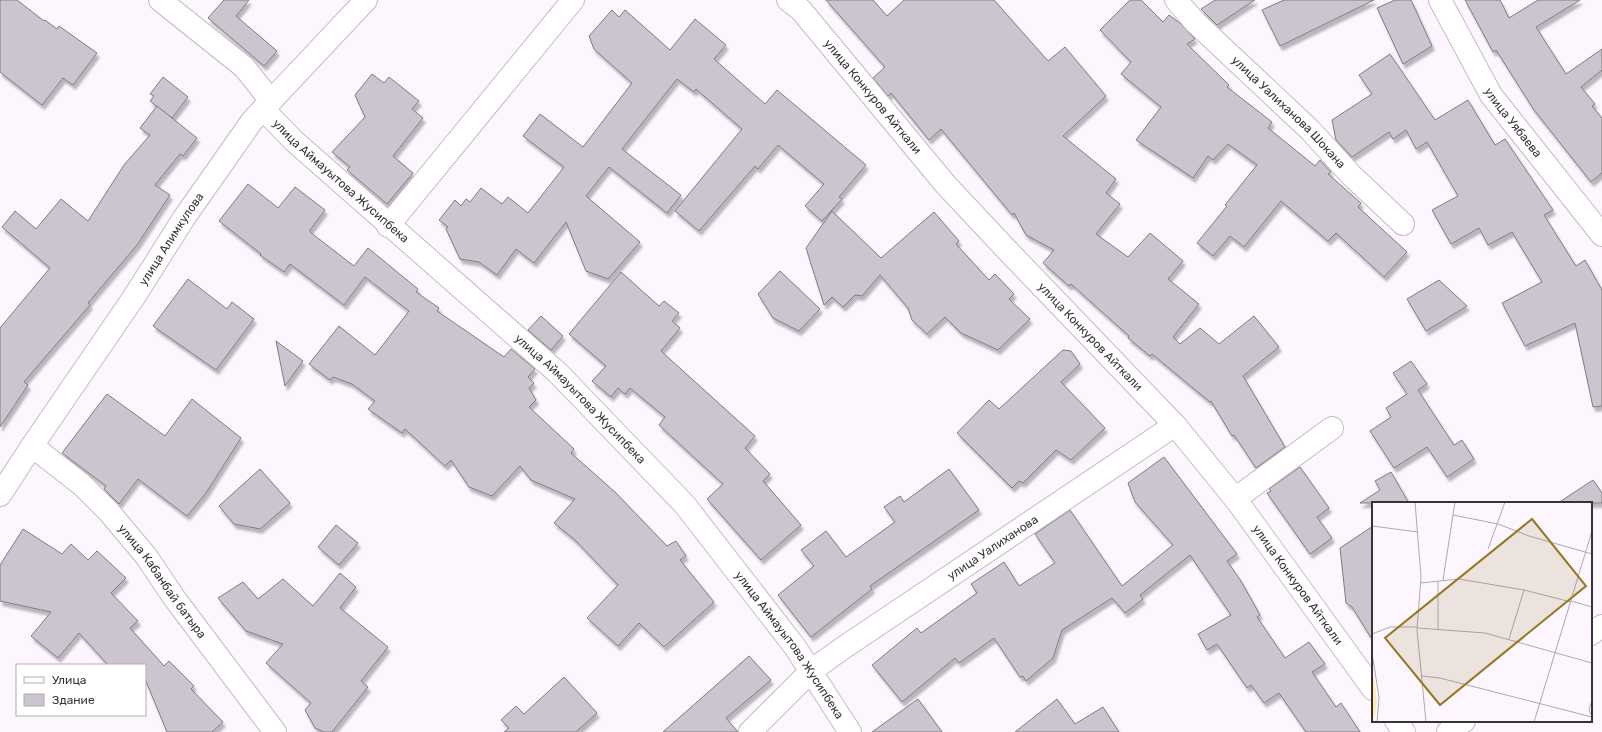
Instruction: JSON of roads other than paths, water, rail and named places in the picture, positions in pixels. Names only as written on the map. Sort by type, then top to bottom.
[{"type":"street","name":"улица Аймауытова Жусипбека","points":[[160,0],[244,67],[267,105],[294,142],[558,374],[686,505],[795,647],[850,732]]},
{"type":"street","name":"улица Алимкулова","points":[[0,495],[134,297],[184,218],[252,121],[366,0]]},
{"type":"street","points":[[388,226],[573,0]]},
{"type":"street","name":"улица Конкуров Айткали","points":[[788,0],[801,10],[952,190],[1008,251],[1175,425],[1235,499],[1372,688]]},
{"type":"street","name":"улица Уалиханова Шокана","points":[[1176,0],[1195,22],[1304,125],[1351,175],[1403,224]]},
{"type":"street","name":"улица Уябаева","points":[[1440,0],[1491,95],[1600,230]]},
{"type":"street","name":"улица Уалиханова","points":[[750,732],[811,671],[1175,425]]},
{"type":"street","points":[[1235,499],[1332,428]]},
{"type":"street","name":"улица Кабанбай батыра","points":[[32,446],[82,485],[142,550],[174,599],[275,732]]},
{"type":"street","points":[[1592,633],[1602,626]]},
{"type":"street","points":[[1397,722],[1404,732]]},
{"type":"street","points":[[1448,732],[1463,722]]}]
